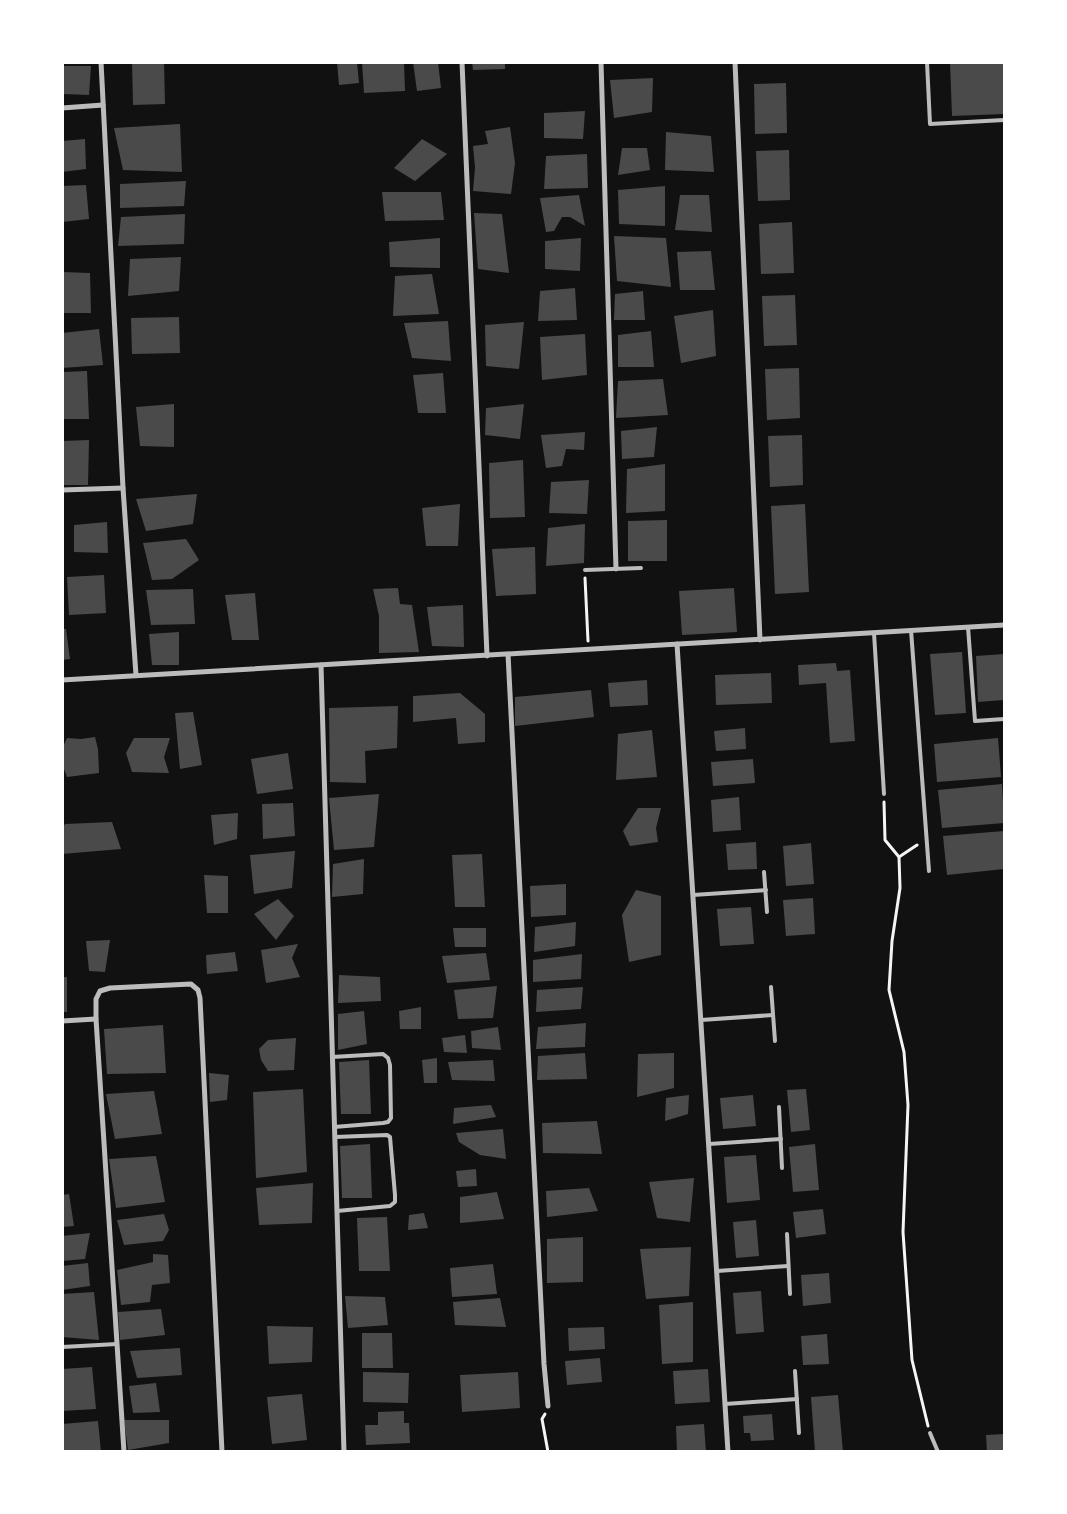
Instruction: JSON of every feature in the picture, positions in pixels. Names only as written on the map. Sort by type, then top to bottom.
[{"type":"street","points":[[101,62],[123,488],[136,675]]},
{"type":"street","points":[[462,62],[487,656]]},
{"type":"street","points":[[601,62],[616,569]]},
{"type":"street","points":[[735,62],[760,640]]},
{"type":"street","points":[[62,108],[103,105]]},
{"type":"street","points":[[62,490],[123,488]]},
{"type":"street","points":[[62,680],[1004,625]]},
{"type":"street","points":[[677,644],[728,1452]]},
{"type":"street","points":[[508,654],[544,1364],[548,1406]]},
{"type":"street","points":[[321,665],[344,1452]]},
{"type":"street","points":[[124,1452],[96,999],[100,991],[110,988],[191,984],[198,990],[200,998],[222,1452]]},
{"type":"street","points":[[62,1021],[96,1019]]},
{"type":"lane","points":[[927,62],[930,124],[1004,120]]},
{"type":"lane","points":[[585,570],[641,568]]},
{"type":"lane","points":[[968,627],[975,721],[1004,719]]},
{"type":"lane","points":[[911,630],[929,871]]},
{"type":"lane","points":[[874,633],[884,794]]},
{"type":"lane","points":[[764,872],[767,912]]},
{"type":"lane","points":[[693,895],[766,890]]},
{"type":"lane","points":[[772,987],[775,1041]]},
{"type":"lane","points":[[701,1020],[773,1015]]},
{"type":"lane","points":[[332,1057],[383,1054],[388,1058],[390,1065],[392,1118],[388,1122],[383,1123],[334,1127]]},
{"type":"lane","points":[[779,1108],[782,1168]]},
{"type":"lane","points":[[334,1137],[388,1135],[390,1137],[394,1195],[394,1202],[390,1206],[337,1211]]},
{"type":"lane","points":[[709,1144],[781,1139]]},
{"type":"lane","points":[[787,1234],[790,1294]]},
{"type":"lane","points":[[717,1271],[788,1266]]},
{"type":"lane","points":[[62,1347],[117,1344]]},
{"type":"lane","points":[[795,1370],[799,1433]]},
{"type":"lane","points":[[725,1404],[797,1399]]},
{"type":"lane","points":[[930,1433],[938,1452]]},
{"type":"path","points":[[585,570],[589,649]]},
{"type":"path","points":[[884,794],[885,840],[899,857],[900,888],[892,941],[889,990],[904,1052],[908,1105],[903,1232],[912,1360],[930,1433]]},
{"type":"path","points":[[899,857],[926,838]]},
{"type":"path","points":[[548,1406],[542,1419],[548,1452]]},
{"type":"building","points":[[132,62],[164,62],[165,104],[133,105]]},
{"type":"building","points":[[337,62],[357,62],[359,83],[339,85]]},
{"type":"building","points":[[362,62],[404,62],[405,91],[364,93]]},
{"type":"building","points":[[413,62],[438,62],[441,88],[417,91]]},
{"type":"building","points":[[472,62],[505,62],[505,69],[473,70]]},
{"type":"building","points":[[950,62],[1004,62],[1004,114],[952,116]]},
{"type":"building","points":[[62,66],[91,66],[89,95],[62,94]]},
{"type":"building","points":[[653,78],[652,112],[614,118],[610,80]]},
{"type":"building","points":[[786,83],[787,133],[755,134],[754,84]]},
{"type":"building","points":[[585,111],[583,139],[544,138],[544,113]]},
{"type":"building","points":[[180,124],[182,172],[123,170],[114,128]]},
{"type":"building","points":[[510,127],[515,163],[511,194],[473,191],[475,167],[473,146],[488,144],[485,131]]},
{"type":"building","points":[[666,132],[711,136],[714,172],[665,170]]},
{"type":"building","points":[[85,139],[86,169],[62,172],[62,141]]},
{"type":"building","points":[[422,139],[447,154],[415,181],[394,168]]},
{"type":"building","points":[[622,148],[647,148],[650,170],[618,175]]},
{"type":"building","points":[[789,150],[790,200],[758,201],[756,151]]},
{"type":"building","points":[[587,154],[588,188],[544,189],[546,156]]},
{"type":"building","points":[[186,181],[184,206],[120,208],[120,184]]},
{"type":"building","points":[[86,185],[89,219],[62,222],[62,186]]},
{"type":"building","points":[[665,186],[665,226],[619,224],[618,190]]},
{"type":"building","points":[[382,192],[441,192],[444,220],[385,221]]},
{"type":"building","points":[[579,195],[585,226],[570,217],[562,217],[554,231],[546,232],[540,198]]},
{"type":"building","points":[[680,195],[709,195],[712,232],[675,230]]},
{"type":"building","points":[[474,213],[502,214],[509,273],[478,269]]},
{"type":"building","points":[[185,214],[184,244],[118,246],[121,217]]},
{"type":"building","points":[[792,222],[794,273],[761,274],[759,224]]},
{"type":"building","points":[[614,236],[666,238],[671,287],[617,281]]},
{"type":"building","points":[[440,238],[440,268],[390,267],[389,242]]},
{"type":"building","points":[[581,238],[580,271],[545,269],[545,241]]},
{"type":"building","points":[[711,251],[715,290],[680,290],[677,252]]},
{"type":"building","points":[[181,257],[179,291],[128,296],[130,259]]},
{"type":"building","points":[[62,272],[90,273],[91,313],[63,313]]},
{"type":"building","points":[[432,274],[439,314],[393,316],[395,276]]},
{"type":"building","points":[[575,288],[577,320],[538,321],[540,291]]},
{"type":"building","points":[[643,291],[645,320],[614,320],[615,294]]},
{"type":"building","points":[[795,295],[797,345],[764,346],[762,296]]},
{"type":"building","points":[[713,310],[716,356],[681,363],[674,316]]},
{"type":"building","points":[[179,317],[180,353],[132,354],[131,318]]},
{"type":"building","points":[[448,321],[451,361],[412,358],[404,323]]},
{"type":"building","points":[[524,322],[519,369],[486,366],[485,325]]},
{"type":"building","points":[[99,329],[103,365],[62,368],[62,333]]},
{"type":"building","points":[[651,331],[654,367],[618,367],[618,335]]},
{"type":"building","points":[[585,334],[587,375],[542,380],[540,337]]},
{"type":"building","points":[[799,368],[800,418],[767,420],[765,369]]},
{"type":"building","points":[[87,371],[89,419],[62,419],[62,372]]},
{"type":"building","points":[[443,373],[446,413],[418,413],[413,375]]},
{"type":"building","points":[[663,379],[668,415],[616,418],[618,381]]},
{"type":"building","points":[[174,404],[174,447],[140,446],[136,407]]},
{"type":"building","points":[[524,404],[520,439],[485,435],[486,408]]},
{"type":"building","points":[[657,427],[654,457],[622,459],[621,431]]},
{"type":"building","points":[[585,432],[584,450],[566,449],[562,466],[546,468],[541,435]]},
{"type":"building","points":[[802,435],[803,485],[770,487],[768,436]]},
{"type":"building","points":[[89,440],[88,485],[62,485],[62,441]]},
{"type":"building","points":[[523,460],[525,517],[490,518],[489,463]]},
{"type":"building","points":[[665,464],[665,511],[626,513],[627,469]]},
{"type":"building","points":[[589,480],[587,514],[549,513],[551,482]]},
{"type":"building","points":[[197,494],[193,524],[146,531],[136,499]]},
{"type":"building","points":[[460,504],[458,546],[426,546],[422,508]]},
{"type":"building","points":[[805,504],[809,592],[775,594],[771,506]]},
{"type":"building","points":[[667,520],[667,561],[628,561],[628,521]]},
{"type":"building","points":[[107,522],[108,553],[74,552],[74,525]]},
{"type":"building","points":[[585,524],[584,563],[546,566],[548,528]]},
{"type":"building","points":[[186,539],[199,560],[172,579],[152,580],[143,543]]},
{"type":"building","points":[[535,547],[536,594],[496,596],[492,549]]},
{"type":"building","points":[[104,575],[106,613],[69,615],[67,577]]},
{"type":"building","points":[[398,588],[400,604],[412,605],[419,652],[379,653],[379,616],[373,589]]},
{"type":"building","points":[[734,588],[737,632],[682,635],[679,591]]},
{"type":"building","points":[[193,589],[195,624],[151,625],[146,590]]},
{"type":"building","points":[[255,593],[259,640],[232,640],[225,595]]},
{"type":"building","points":[[463,605],[464,647],[432,646],[427,607]]},
{"type":"building","points":[[62,629],[66,629],[70,659],[62,660]]},
{"type":"building","points":[[179,632],[179,665],[152,665],[149,634]]},
{"type":"building","points":[[962,652],[966,713],[935,715],[930,654]]},
{"type":"building","points":[[1004,654],[1004,700],[978,702],[976,656]]},
{"type":"building","points":[[836,663],[837,671],[850,670],[855,741],[830,743],[826,683],[799,685],[798,665]]},
{"type":"building","points":[[771,673],[772,703],[716,705],[715,675]]},
{"type":"building","points":[[647,680],[648,705],[610,707],[608,683]]},
{"type":"building","points":[[591,690],[594,717],[515,726],[515,697]]},
{"type":"building","points":[[460,693],[485,714],[485,742],[458,744],[456,718],[413,722],[413,696]]},
{"type":"building","points":[[398,706],[397,748],[365,751],[366,783],[330,782],[329,708]]},
{"type":"building","points":[[193,712],[202,765],[180,769],[175,713]]},
{"type":"building","points":[[745,728],[746,749],[716,751],[714,731]]},
{"type":"building","points":[[652,730],[657,777],[616,780],[618,734]]},
{"type":"building","points":[[95,737],[98,749],[99,773],[67,777],[62,764],[62,749],[67,738]]},
{"type":"building","points":[[134,738],[170,738],[164,757],[169,773],[132,772],[126,753]]},
{"type":"building","points":[[998,738],[1001,777],[937,782],[934,744]]},
{"type":"building","points":[[288,753],[293,789],[257,794],[251,759]]},
{"type":"building","points":[[753,759],[755,783],[713,786],[711,762]]},
{"type":"building","points":[[1002,784],[1004,823],[942,828],[938,790]]},
{"type":"building","points":[[379,794],[374,847],[334,850],[329,798]]},
{"type":"building","points":[[739,797],[741,830],[713,832],[711,800]]},
{"type":"building","points":[[293,803],[295,836],[263,839],[262,804]]},
{"type":"building","points":[[638,808],[661,808],[656,828],[658,842],[630,846],[623,831]]},
{"type":"building","points":[[238,813],[237,839],[214,845],[211,815]]},
{"type":"building","points":[[112,822],[121,849],[62,854],[62,829],[65,824]]},
{"type":"building","points":[[1004,831],[1004,869],[947,875],[943,836]]},
{"type":"building","points":[[756,842],[757,869],[728,870],[726,844]]},
{"type":"building","points":[[811,843],[814,884],[786,886],[783,846]]},
{"type":"building","points":[[295,851],[292,888],[254,894],[250,855]]},
{"type":"building","points":[[482,854],[485,907],[455,907],[452,855]]},
{"type":"building","points":[[364,859],[363,894],[332,897],[333,864]]},
{"type":"building","points":[[204,875],[228,876],[228,913],[207,913]]},
{"type":"building","points":[[566,884],[566,915],[531,917],[530,886]]},
{"type":"building","points":[[636,890],[661,896],[661,955],[629,962],[622,915]]},
{"type":"building","points":[[813,898],[815,934],[786,936],[783,900]]},
{"type":"building","points":[[278,899],[294,916],[276,940],[254,914]]},
{"type":"building","points":[[751,907],[754,944],[720,946],[717,909]]},
{"type":"building","points":[[576,922],[575,946],[534,952],[535,927]]},
{"type":"building","points":[[453,928],[486,928],[486,947],[455,947]]},
{"type":"building","points":[[110,940],[105,972],[89,971],[86,941]]},
{"type":"building","points":[[298,944],[292,958],[300,977],[266,983],[261,950]]},
{"type":"building","points":[[235,952],[238,971],[207,974],[206,955]]},
{"type":"building","points":[[486,953],[490,980],[447,983],[442,956]]},
{"type":"building","points":[[582,954],[581,979],[533,982],[533,960]]},
{"type":"building","points":[[339,975],[380,977],[381,1001],[338,1003]]},
{"type":"building","points":[[62,977],[67,977],[67,1012],[62,1012]]},
{"type":"building","points":[[497,986],[493,1018],[458,1019],[454,990]]},
{"type":"building","points":[[583,987],[581,1009],[536,1012],[537,990]]},
{"type":"building","points":[[421,1007],[421,1029],[400,1029],[399,1011]]},
{"type":"building","points":[[364,1011],[367,1044],[338,1050],[338,1014]]},
{"type":"building","points":[[586,1023],[585,1047],[536,1049],[538,1027]]},
{"type":"building","points":[[163,1025],[166,1073],[107,1074],[104,1029]]},
{"type":"building","points":[[498,1027],[501,1050],[472,1048],[471,1031]]},
{"type":"building","points":[[465,1035],[467,1053],[444,1052],[442,1038]]},
{"type":"building","points":[[296,1038],[294,1070],[268,1071],[261,1060],[259,1049],[268,1040]]},
{"type":"building","points":[[585,1053],[587,1079],[537,1080],[538,1056]]},
{"type":"building","points":[[674,1053],[674,1088],[637,1097],[638,1054]]},
{"type":"building","points":[[437,1058],[437,1083],[424,1083],[422,1060]]},
{"type":"building","points":[[369,1060],[371,1114],[341,1114],[339,1062]]},
{"type":"building","points":[[493,1060],[495,1081],[452,1080],[448,1062]]},
{"type":"building","points":[[209,1073],[229,1075],[227,1100],[210,1102]]},
{"type":"building","points":[[303,1089],[307,1172],[256,1178],[253,1092]]},
{"type":"building","points":[[806,1089],[810,1130],[791,1132],[787,1090]]},
{"type":"building","points":[[154,1091],[162,1134],[115,1139],[106,1094]]},
{"type":"building","points":[[689,1095],[688,1114],[665,1121],[666,1098]]},
{"type":"building","points":[[753,1095],[756,1126],[723,1129],[720,1098]]},
{"type":"building","points":[[491,1105],[496,1117],[453,1124],[454,1108]]},
{"type":"building","points":[[597,1121],[602,1154],[543,1153],[542,1123]]},
{"type":"building","points":[[503,1129],[506,1159],[480,1155],[459,1142],[456,1133]]},
{"type":"building","points":[[370,1144],[372,1198],[342,1198],[340,1146]]},
{"type":"building","points":[[815,1144],[819,1190],[793,1192],[789,1147]]},
{"type":"building","points":[[756,1155],[760,1200],[727,1203],[724,1157]]},
{"type":"building","points":[[156,1156],[165,1202],[116,1208],[109,1159]]},
{"type":"building","points":[[476,1169],[477,1186],[458,1187],[456,1171]]},
{"type":"building","points":[[694,1178],[690,1222],[657,1218],[649,1182]]},
{"type":"building","points":[[313,1183],[312,1223],[259,1225],[256,1188]]},
{"type":"building","points":[[589,1188],[598,1211],[547,1217],[546,1191]]},
{"type":"building","points":[[497,1192],[504,1219],[460,1223],[460,1197]]},
{"type":"building","points":[[69,1194],[74,1226],[62,1227],[62,1195]]},
{"type":"building","points":[[823,1209],[826,1234],[796,1238],[793,1212]]},
{"type":"building","points":[[424,1213],[428,1228],[408,1230],[409,1215]]},
{"type":"building","points":[[164,1214],[169,1230],[163,1241],[124,1245],[117,1220]]},
{"type":"building","points":[[387,1217],[390,1271],[359,1271],[357,1218]]},
{"type":"building","points":[[756,1220],[759,1256],[736,1258],[733,1222]]},
{"type":"building","points":[[90,1233],[85,1259],[62,1261],[62,1236]]},
{"type":"building","points":[[583,1237],[583,1282],[547,1283],[547,1239]]},
{"type":"building","points":[[691,1247],[689,1296],[646,1299],[640,1249]]},
{"type":"building","points":[[153,1254],[168,1255],[170,1283],[152,1285],[150,1302],[121,1305],[117,1270],[153,1262]]},
{"type":"building","points":[[88,1263],[90,1286],[62,1290],[62,1266]]},
{"type":"building","points":[[493,1264],[497,1294],[452,1297],[450,1268]]},
{"type":"building","points":[[829,1273],[831,1303],[803,1306],[801,1275]]},
{"type":"building","points":[[761,1291],[764,1332],[736,1334],[733,1293]]},
{"type":"building","points":[[94,1292],[99,1340],[62,1337],[62,1294]]},
{"type":"building","points":[[345,1296],[385,1297],[388,1325],[348,1328]]},
{"type":"building","points":[[500,1298],[506,1327],[455,1325],[453,1302]]},
{"type":"building","points":[[693,1302],[693,1362],[662,1364],[659,1305]]},
{"type":"building","points":[[161,1309],[165,1335],[120,1340],[118,1312]]},
{"type":"building","points":[[267,1326],[313,1327],[312,1362],[269,1364]]},
{"type":"building","points":[[604,1327],[605,1349],[569,1351],[568,1328]]},
{"type":"building","points":[[362,1333],[392,1333],[393,1368],[362,1368]]},
{"type":"building","points":[[827,1334],[829,1364],[803,1365],[801,1336]]},
{"type":"building","points":[[180,1348],[182,1375],[137,1378],[130,1351]]},
{"type":"building","points":[[600,1358],[602,1382],[567,1385],[565,1361]]},
{"type":"building","points":[[92,1367],[96,1409],[62,1411],[62,1369]]},
{"type":"building","points":[[708,1369],[710,1402],[675,1404],[673,1371]]},
{"type":"building","points":[[363,1372],[409,1373],[408,1403],[363,1402]]},
{"type":"building","points":[[518,1372],[520,1408],[462,1412],[460,1375]]},
{"type":"building","points":[[156,1383],[160,1412],[133,1413],[129,1386]]},
{"type":"building","points":[[302,1394],[307,1440],[272,1444],[267,1397]]},
{"type":"building","points":[[838,1395],[843,1452],[815,1452],[811,1397]]},
{"type":"building","points":[[404,1411],[404,1423],[409,1423],[410,1443],[366,1445],[365,1425],[378,1425],[378,1412]]},
{"type":"building","points":[[772,1414],[774,1440],[751,1441],[750,1433],[744,1433],[743,1416]]},
{"type":"building","points":[[124,1420],[169,1420],[169,1443],[128,1450]]},
{"type":"building","points":[[98,1421],[101,1452],[62,1452],[62,1424]]},
{"type":"building","points":[[704,1424],[706,1452],[677,1452],[676,1426]]},
{"type":"building","points":[[1004,1434],[1004,1452],[987,1452],[986,1435]]}]
